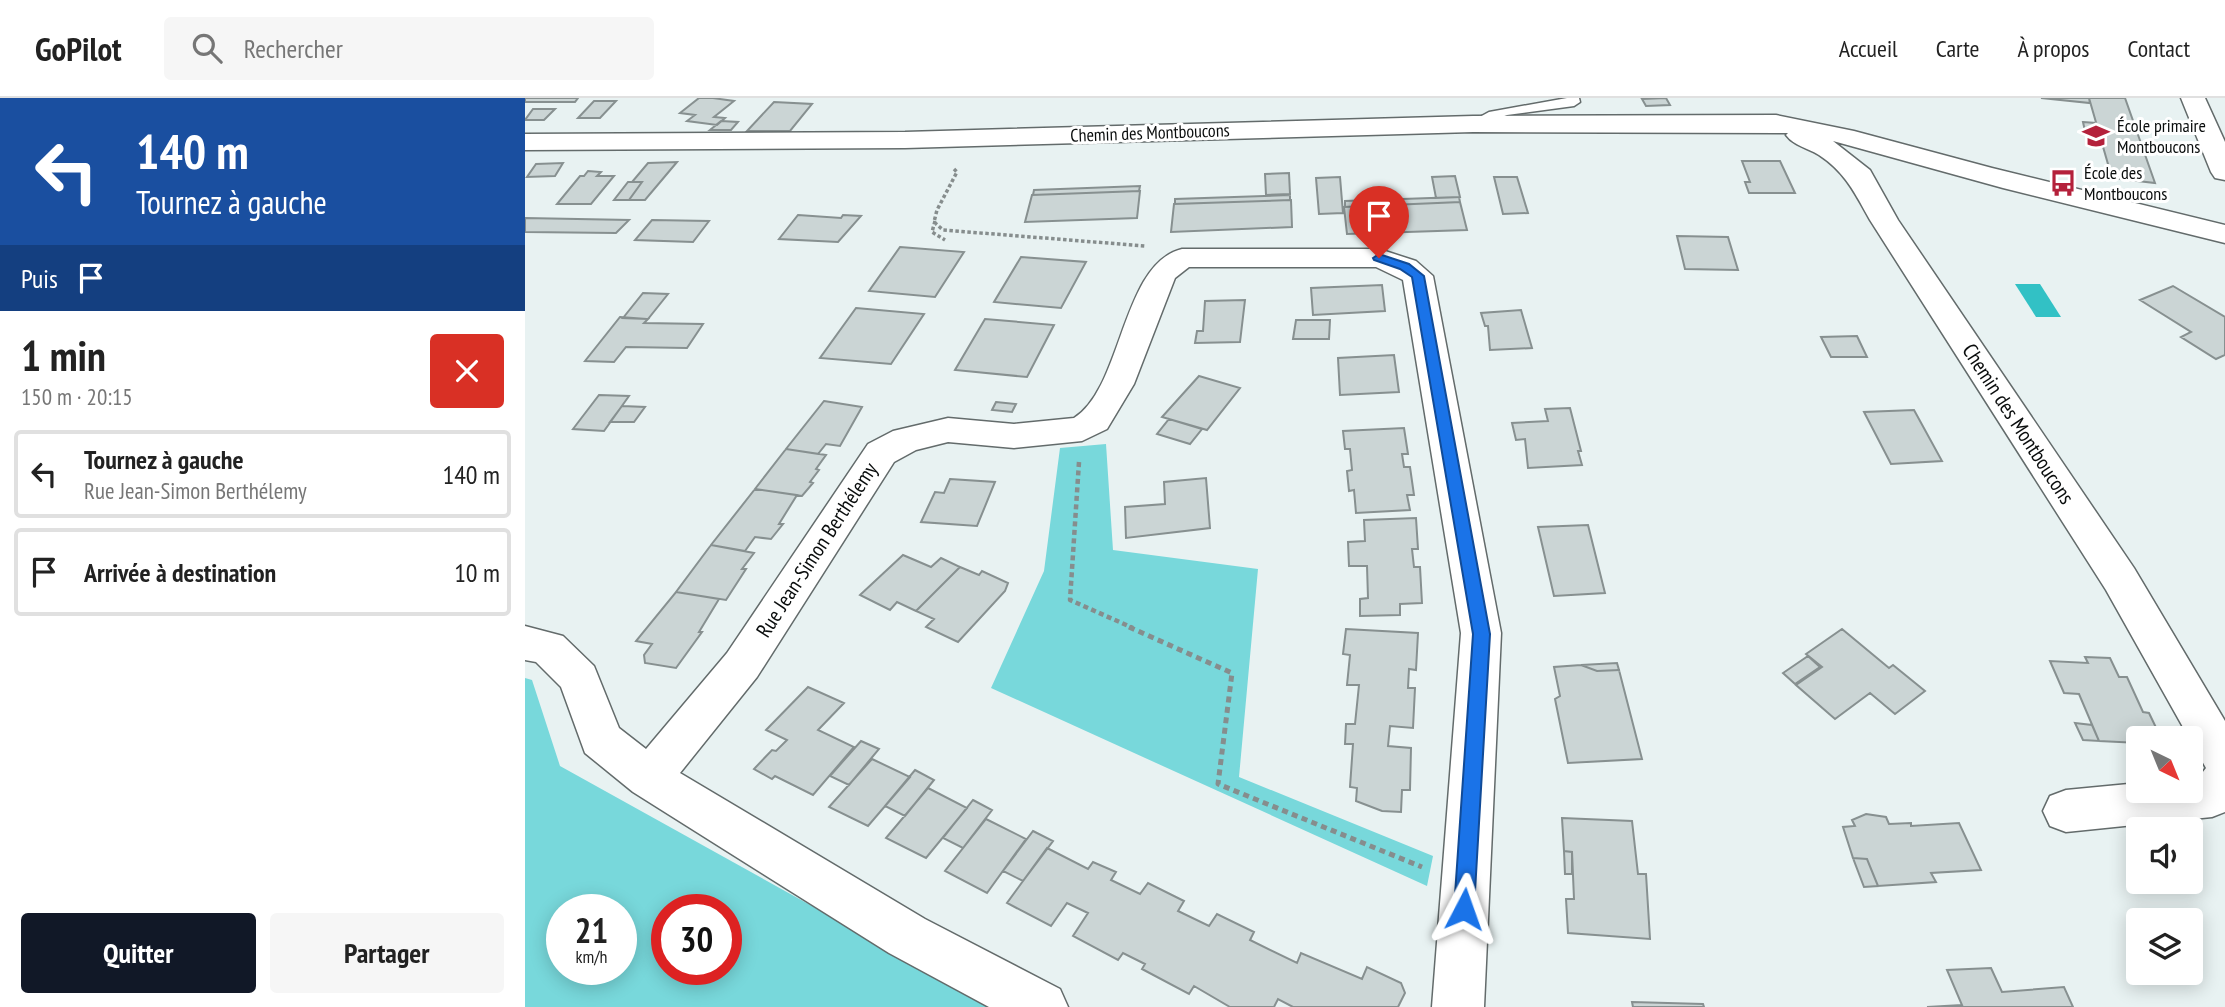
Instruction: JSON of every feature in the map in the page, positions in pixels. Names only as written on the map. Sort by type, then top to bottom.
[{"type":"street","points":[[2193,98],[2225,172]]},
{"type":"street","name":"Chemin des Montboucons","points":[[1776,123],[1828,149],[1860,176],[1884,220],[2120,579],[2225,761]]},
{"type":"street","name":"Chemin des Montboucons","points":[[525,142],[905,140],[1473,124],[1776,123],[1865,139],[1981,173],[2225,231]]},
{"type":"street","points":[[2225,191],[2219,216],[2225,231]]},
{"type":"street","points":[[1082,429],[1095,421],[1117,384],[1163,274],[1182,258],[1379,258],[1405,267],[1418,276],[1482,634],[1458,1007]]},
{"type":"street","name":"Rue Jean-Simon Berthélemy","points":[[649,778],[742,666],[881,453],[905,440],[948,430],[1014,436],[1082,429]]},
{"type":"street","points":[[525,643],[548,648],[579,678],[601,740],[649,778],[907,936],[1042,1007]]},
{"type":"street","points":[[2066,811],[2212,796],[2225,778]]},
{"type":"lane","points":[[1473,124],[1482,117],[1500,112],[1574,102],[1573,98]]},
{"type":"path","points":[[940,203],[957,172],[949,164]]},
{"type":"path","points":[[943,194],[932,232],[945,240]]},
{"type":"path","points":[[935,222],[943,230],[1154,246]]},
{"type":"path","points":[[1082,429],[1070,600],[1232,673],[1217,784],[1465,884]]},
{"type":"shaded area","points":[[2015,284],[2040,284],[2061,317],[2036,317]]},
{"type":"shaded area","points":[[1106,444],[1113,550],[1258,569],[1239,777],[1433,856],[1427,886],[991,688],[1044,571],[1060,448]]},
{"type":"shaded area","points":[[525,678],[532,680],[560,766],[994,1007],[525,1007]]},
{"type":"building","points":[[525,98],[578,98],[575,102],[525,102]]},
{"type":"building","points":[[699,98],[734,101],[714,117],[725,118],[717,125],[687,121],[695,115],[680,113]]},
{"type":"building","points":[[1666,98],[1670,105],[1646,106],[1642,99]]},
{"type":"building","points":[[2041,98],[2089,98],[2090,103]]},
{"type":"building","points":[[2089,98],[2125,98],[2155,183],[2112,178]]},
{"type":"building","points":[[594,101],[616,101],[600,118],[578,118]]},
{"type":"building","points":[[774,102],[812,104],[790,131],[747,131]]},
{"type":"building","points":[[533,109],[555,109],[544,120],[525,120]]},
{"type":"building","points":[[721,121],[738,122],[731,130],[710,130]]},
{"type":"building","points":[[2083,122],[2096,123],[2099,132],[2085,131]]},
{"type":"building","points":[[1742,161],[1780,161],[1795,193],[1749,193],[1745,182],[1750,182]]},
{"type":"building","points":[[677,162],[645,200],[629,200],[642,182],[632,182],[648,163]]},
{"type":"building","points":[[563,163],[555,176],[527,177],[536,164]]},
{"type":"building","points":[[588,171],[601,172],[597,176],[614,176],[591,204],[557,204],[580,176],[584,176]]},
{"type":"building","points":[[1289,173],[1290,194],[1266,195],[1265,174]]},
{"type":"building","points":[[1455,176],[1460,197],[1436,198],[1432,177]]},
{"type":"building","points":[[1340,177],[1343,213],[1319,214],[1316,178]]},
{"type":"building","points":[[1494,177],[1517,177],[1528,213],[1503,214]]},
{"type":"building","points":[[628,182],[642,182],[629,200],[614,200]]},
{"type":"building","points":[[1140,186],[1139,191],[1033,195],[1034,190]]},
{"type":"building","points":[[1140,191],[1137,218],[1025,222],[1032,195]]},
{"type":"building","points":[[1290,195],[1290,200],[1175,204],[1175,199]]},
{"type":"building","points":[[1459,197],[1460,202],[1345,207],[1345,201]]},
{"type":"building","points":[[1291,200],[1292,227],[1171,232],[1174,204]]},
{"type":"building","points":[[1460,202],[1467,230],[1347,234],[1344,207]]},
{"type":"building","points":[[798,215],[841,218],[843,215],[861,216],[838,242],[779,239]]},
{"type":"building","points":[[525,218],[629,220],[616,233],[525,232]]},
{"type":"building","points":[[652,220],[709,221],[693,242],[635,240]]},
{"type":"building","points":[[1677,236],[1728,237],[1738,270],[1685,269]]},
{"type":"building","points":[[900,247],[964,252],[935,297],[869,291]]},
{"type":"building","points":[[1021,257],[1086,262],[1061,308],[994,302]]},
{"type":"building","points":[[1382,285],[1385,311],[1313,315],[1311,288]]},
{"type":"building","points":[[2173,286],[2225,317],[2225,355],[2216,359],[2181,337],[2191,332],[2140,300]]},
{"type":"building","points":[[643,293],[668,294],[648,319],[623,318]]},
{"type":"building","points":[[1245,300],[1240,342],[1195,343],[1197,331],[1203,331],[1205,301]]},
{"type":"building","points":[[856,308],[924,314],[891,364],[820,358]]},
{"type":"building","points":[[1521,310],[1532,348],[1490,350],[1488,326],[1485,326],[1481,313]]},
{"type":"building","points":[[620,317],[648,319],[644,323],[703,324],[687,348],[626,347],[614,362],[585,361]]},
{"type":"building","points":[[985,319],[1054,325],[1027,377],[955,370]]},
{"type":"building","points":[[1296,320],[1330,320],[1329,339],[1293,339]]},
{"type":"building","points":[[1857,336],[1867,357],[1831,357],[1821,337]]},
{"type":"building","points":[[1394,355],[1399,392],[1340,395],[1338,358]]},
{"type":"building","points":[[1199,376],[1240,388],[1207,430],[1162,417]]},
{"type":"building","points":[[599,395],[629,396],[604,431],[573,429]]},
{"type":"building","points":[[824,401],[862,407],[840,446],[826,444],[818,454],[786,449]]},
{"type":"building","points":[[996,402],[1016,404],[1012,412],[992,410]]},
{"type":"building","points":[[622,406],[645,407],[634,422],[610,422]]},
{"type":"building","points":[[1570,408],[1582,465],[1528,468],[1525,439],[1516,440],[1512,423],[1548,421],[1545,409]]},
{"type":"building","points":[[1914,410],[1942,461],[1891,464],[1864,412]]},
{"type":"building","points":[[1169,419],[1202,429],[1190,444],[1157,434]]},
{"type":"building","points":[[1404,428],[1408,454],[1402,454],[1404,467],[1410,467],[1414,495],[1407,495],[1410,510],[1356,513],[1354,490],[1349,491],[1347,471],[1352,470],[1350,449],[1345,449],[1343,431]]},
{"type":"building","points":[[786,449],[826,455],[816,469],[819,470],[810,482],[813,483],[802,496],[755,489]]},
{"type":"building","points":[[1206,478],[1210,528],[1126,538],[1125,507],[1165,504],[1164,482]]},
{"type":"building","points":[[950,479],[995,482],[977,526],[921,522],[935,492],[944,493]]},
{"type":"building","points":[[755,489],[797,495],[779,524],[783,524],[771,539],[755,537],[745,551],[711,545]]},
{"type":"building","points":[[1416,518],[1418,549],[1412,549],[1414,567],[1420,567],[1422,603],[1400,604],[1400,615],[1360,616],[1360,599],[1368,598],[1367,566],[1349,566],[1348,542],[1365,541],[1364,520]]},
{"type":"building","points":[[1588,525],[1605,593],[1554,596],[1538,527]]},
{"type":"building","points":[[711,545],[754,553],[742,569],[746,569],[726,600],[676,592]]},
{"type":"building","points":[[903,555],[931,567],[941,558],[960,567],[916,611],[897,602],[890,610],[860,595]]},
{"type":"building","points":[[960,567],[979,575],[982,571],[1008,583],[1005,591],[958,642],[926,627],[934,619],[916,611]]},
{"type":"building","points":[[676,592],[719,599],[699,632],[702,632],[676,668],[645,663],[644,655],[652,644],[636,641]]},
{"type":"building","points":[[1346,629],[1418,633],[1416,670],[1409,669],[1408,688],[1415,688],[1413,728],[1390,726],[1388,746],[1411,748],[1410,790],[1402,790],[1401,812],[1382,811],[1356,801],[1357,788],[1350,787],[1353,744],[1345,744],[1346,724],[1355,724],[1359,685],[1347,685],[1350,655],[1343,654]]},
{"type":"building","points":[[1842,629],[1889,668],[1893,665],[1925,691],[1895,714],[1870,693],[1835,719],[1796,685],[1822,667],[1806,654]]},
{"type":"building","points":[[1808,656],[1820,667],[1795,684],[1783,673]]},
{"type":"building","points":[[2085,657],[2110,658],[2119,677],[2127,677],[2143,712],[2149,713],[2155,726],[2126,726],[2126,742],[2099,741],[2079,694],[2064,693],[2050,661],[2088,663]]},
{"type":"building","points":[[1617,663],[1619,670],[1597,671],[1581,665]]},
{"type":"building","points":[[1581,665],[1597,671],[1619,670],[1642,759],[1568,763],[1555,699],[1560,696],[1554,667]]},
{"type":"building","points":[[808,687],[844,703],[818,730],[854,747],[813,795],[754,769],[772,750],[776,751],[787,740],[766,730]]},
{"type":"building","points":[[2075,723],[2092,725],[2099,741],[2083,740]]},
{"type":"building","points":[[861,741],[879,749],[849,785],[830,776]]},
{"type":"building","points":[[872,759],[910,777],[868,826],[829,807]]},
{"type":"building","points":[[915,770],[934,780],[905,816],[885,806]]},
{"type":"building","points":[[928,788],[967,808],[926,858],[886,838]]},
{"type":"building","points":[[973,800],[992,810],[963,848],[943,838]]},
{"type":"building","points":[[1866,814],[1886,817],[1889,824],[1911,823],[1911,826],[1959,823],[1981,870],[1931,873],[1936,882],[1878,886],[1867,859],[1853,858],[1843,827],[1855,826],[1852,820]]},
{"type":"building","points":[[1562,818],[1632,821],[1638,874],[1646,874],[1650,939],[1568,933],[1566,899],[1574,899],[1572,852],[1564,851]]},
{"type":"building","points":[[986,819],[1026,839],[987,893],[945,871]]},
{"type":"building","points":[[1033,831],[1053,841],[1023,881],[1003,871]]},
{"type":"building","points":[[1047,848],[1088,869],[1093,862],[1116,872],[1111,880],[1140,894],[1148,883],[1184,901],[1178,911],[1209,926],[1217,914],[1254,932],[1250,940],[1297,963],[1301,953],[1362,979],[1367,967],[1401,983],[1405,993],[1398,1007],[1293,1007],[1278,999],[1274,1007],[1230,1007],[1194,986],[1189,994],[1142,969],[1145,964],[1123,953],[1118,960],[1073,936],[1088,913],[1067,903],[1051,926],[1007,903]]},
{"type":"building","points":[[1564,851],[1572,852],[1572,874],[1565,874]]},
{"type":"building","points":[[1853,858],[1867,859],[1878,886],[1864,887]]},
{"type":"building","points":[[1991,968],[2002,992],[2064,987],[2073,1007],[1927,1007],[1962,1005],[1947,970]]},
{"type":"building","points":[[1632,1002],[1703,1004],[1704,1007],[1633,1007]]},
{"type":"place","name":"École primaire Montboucons","points":[[2096,136]]},
{"type":"place","name":"École des Montboucons","points":[[2063,183]]},
{"type":"route","points":[[1379,258],[1405,267],[1418,276],[1482,634],[1464,909]]}]
